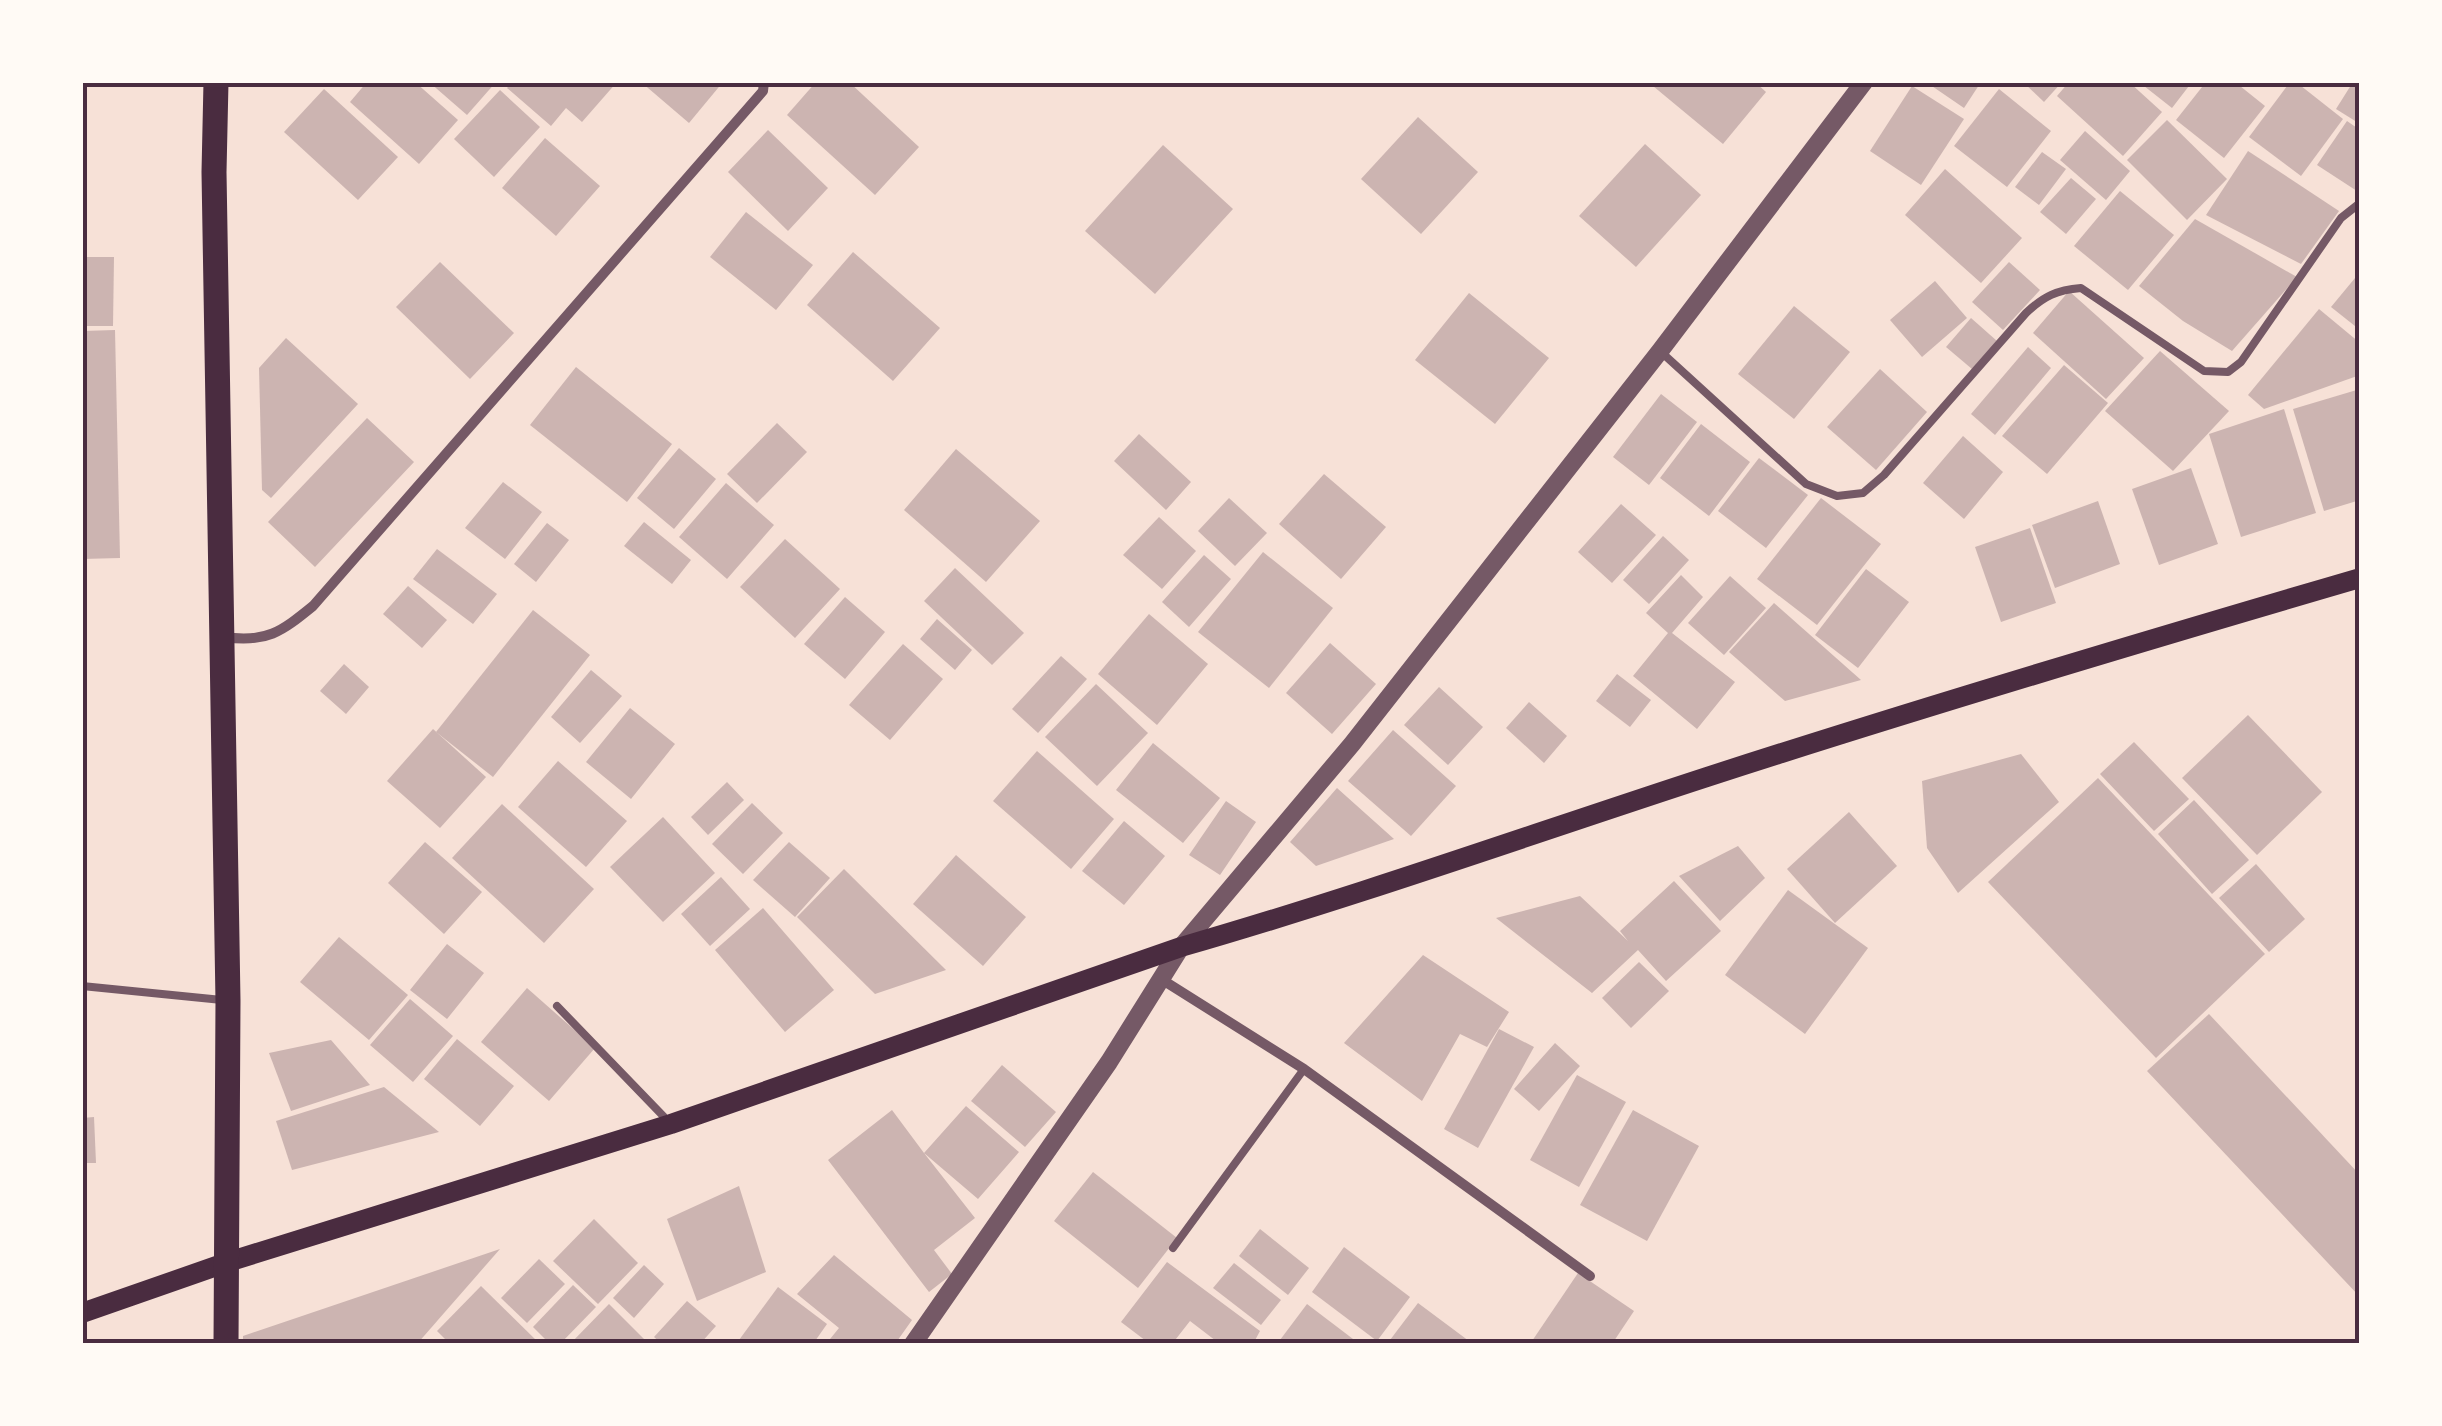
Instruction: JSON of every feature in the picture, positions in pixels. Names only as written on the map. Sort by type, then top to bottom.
[{"type":"main road","points":[[216,82],[214,172],[228,1001],[226,1344]]},
{"type":"main road","points":[[82,1312],[228,1262],[671,1124],[1180,947],[1261,924],[1956,696],[2360,578]]},
{"type":"street","points":[[224,638],[249,640],[280,632],[313,606],[763,91],[764,82]]},
{"type":"street","points":[[912,1344],[1109,1062],[1180,947],[1352,744],[1660,352],[1864,82]]},
{"type":"street","points":[[1161,979],[1304,1069],[1590,1276]]},
{"type":"lane","points":[[1660,352],[1806,484],[1837,496],[1863,492],[1884,475],[2026,313],[2042,298],[2059,290],[2081,288],[2204,371],[2228,372],[2241,362],[2341,218],[2360,203]]},
{"type":"lane","points":[[82,986],[228,1001]]},
{"type":"lane","points":[[557,1006],[671,1124]]},
{"type":"lane","points":[[1173,1248],[1304,1069]]},
{"type":"building","points":[[367,82],[415,82],[458,120],[419,164],[350,102]]},
{"type":"building","points":[[429,82],[496,82],[467,115]]},
{"type":"building","points":[[512,82],[617,82],[582,122],[566,108],[551,126],[507,88]]},
{"type":"building","points":[[641,82],[723,82],[689,123]]},
{"type":"building","points":[[816,82],[849,82],[919,147],[875,195],[787,115]]},
{"type":"building","points":[[1656,82],[1755,82],[1766,92],[1723,144],[1653,86]]},
{"type":"building","points":[[1926,82],[1981,82],[1964,108]]},
{"type":"building","points":[[2023,82],[2062,82],[2044,102]]},
{"type":"building","points":[[2069,82],[2129,82],[2162,112],[2123,156],[2057,96]]},
{"type":"building","points":[[2139,82],[2192,82],[2172,108]]},
{"type":"building","points":[[2206,82],[2235,82],[2265,106],[2224,158],[2176,120]]},
{"type":"building","points":[[2290,82],[2296,82],[2343,119],[2301,176],[2249,137]]},
{"type":"building","points":[[2353,82],[2360,82],[2360,124],[2336,109]]},
{"type":"building","points":[[1912,86],[1964,119],[1921,185],[1870,151]]},
{"type":"building","points":[[324,89],[398,157],[358,200],[284,132]]},
{"type":"building","points":[[1999,89],[2051,131],[2007,187],[1954,146]]},
{"type":"building","points":[[500,90],[540,127],[494,177],[454,139]]},
{"type":"building","points":[[1418,117],[1478,172],[1421,234],[1361,179]]},
{"type":"building","points":[[2167,120],[2227,179],[2187,220],[2127,160]]},
{"type":"building","points":[[2347,121],[2360,130],[2360,193],[2317,165]]},
{"type":"building","points":[[768,130],[828,188],[788,231],[728,172]]},
{"type":"building","points":[[2085,131],[2130,171],[2106,200],[2060,160]]},
{"type":"building","points":[[545,138],[600,186],[556,236],[502,188]]},
{"type":"building","points":[[1645,144],[1701,195],[1636,267],[1579,216]]},
{"type":"building","points":[[1163,145],[1233,209],[1155,294],[1085,231]]},
{"type":"building","points":[[2248,151],[2339,211],[2301,264],[2206,215]]},
{"type":"building","points":[[2042,152],[2066,169],[2039,205],[2015,187]]},
{"type":"building","points":[[1945,169],[2022,238],[1981,283],[1905,215]]},
{"type":"building","points":[[2071,178],[2096,199],[2066,234],[2040,212]]},
{"type":"building","points":[[2120,191],[2174,235],[2128,290],[2074,246]]},
{"type":"building","points":[[746,212],[813,265],[776,310],[710,257]]},
{"type":"building","points":[[2195,219],[2297,277],[2232,351],[2183,321],[2139,286]]},
{"type":"building","points":[[853,252],[940,328],[893,381],[807,305]]},
{"type":"building","points":[[82,257],[114,257],[113,326],[82,326]]},
{"type":"building","points":[[440,262],[514,333],[470,379],[396,307]]},
{"type":"building","points":[[2009,262],[2040,290],[2003,330],[1972,302]]},
{"type":"building","points":[[2360,272],[2360,330],[2331,307]]},
{"type":"building","points":[[1935,281],[1967,318],[1922,357],[1890,320]]},
{"type":"building","points":[[2069,291],[2144,358],[2106,399],[2033,333]]},
{"type":"building","points":[[1469,293],[1549,358],[1495,424],[1415,360]]},
{"type":"building","points":[[1794,306],[1850,352],[1794,419],[1738,374]]},
{"type":"building","points":[[2319,309],[2360,343],[2360,375],[2264,409],[2248,395]]},
{"type":"building","points":[[1971,318],[1997,341],[1972,369],[1946,347]]},
{"type":"building","points":[[115,330],[120,558],[82,559],[82,331]]},
{"type":"building","points":[[286,338],[358,404],[271,498],[262,490],[259,368]]},
{"type":"building","points":[[2028,347],[2051,368],[1995,435],[1971,414]]},
{"type":"building","points":[[2160,351],[2229,411],[2173,471],[2105,411]]},
{"type":"building","points":[[2064,365],[2108,403],[2047,474],[2002,436]]},
{"type":"building","points":[[576,367],[672,444],[627,502],[530,425]]},
{"type":"building","points":[[1880,369],[1927,412],[1876,470],[1827,427]]},
{"type":"building","points":[[2360,389],[2360,500],[2324,511],[2293,409]]},
{"type":"building","points":[[1661,394],[1697,422],[1649,485],[1613,457]]},
{"type":"building","points":[[2284,409],[2316,513],[2241,537],[2209,434]]},
{"type":"building","points":[[367,418],[414,462],[315,567],[268,522]]},
{"type":"building","points":[[777,423],[807,452],[757,503],[727,474]]},
{"type":"building","points":[[1701,424],[1750,462],[1709,516],[1660,478]]},
{"type":"building","points":[[1139,434],[1191,482],[1166,510],[1114,461]]},
{"type":"building","points":[[1963,436],[2003,472],[1964,519],[1923,483]]},
{"type":"building","points":[[679,448],[716,479],[674,529],[637,498]]},
{"type":"building","points":[[956,449],[1040,521],[986,582],[904,510]]},
{"type":"building","points":[[1759,458],[1808,495],[1766,548],[1718,511]]},
{"type":"building","points":[[2191,468],[2218,544],[2159,565],[2132,489]]},
{"type":"building","points":[[1324,474],[1386,527],[1341,579],[1279,524]]},
{"type":"building","points":[[503,482],[542,512],[505,559],[465,528]]},
{"type":"building","points":[[726,483],[774,525],[727,579],[679,537]]},
{"type":"building","points":[[1229,498],[1267,533],[1235,566],[1198,531]]},
{"type":"building","points":[[1821,498],[1881,544],[1817,625],[1757,579]]},
{"type":"building","points":[[2098,501],[2120,564],[2055,588],[2032,525]]},
{"type":"building","points":[[1621,504],[1656,535],[1612,583],[1578,552]]},
{"type":"building","points":[[1159,517],[1196,551],[1162,589],[1123,555]]},
{"type":"building","points":[[644,522],[691,560],[672,584],[624,546]]},
{"type":"building","points":[[547,523],[569,540],[536,582],[514,564]]},
{"type":"building","points":[[2030,528],[2056,603],[2001,622],[1975,547]]},
{"type":"building","points":[[1663,536],[1689,560],[1649,604],[1623,580]]},
{"type":"building","points":[[785,539],[840,589],[795,638],[740,587]]},
{"type":"building","points":[[437,549],[497,594],[473,624],[413,579]]},
{"type":"building","points":[[1263,552],[1333,608],[1269,688],[1198,632]]},
{"type":"building","points":[[1204,555],[1231,579],[1189,627],[1162,602]]},
{"type":"building","points":[[955,568],[1024,633],[992,665],[924,601]]},
{"type":"building","points":[[1866,569],[1909,602],[1858,668],[1815,635]]},
{"type":"building","points":[[1681,575],[1703,597],[1672,633],[1735,682],[1697,729],[1633,676],[1668,633],[1646,613]]},
{"type":"building","points":[[1730,576],[1766,608],[1724,655],[1688,623]]},
{"type":"building","points":[[408,586],[447,620],[422,648],[383,614]]},
{"type":"building","points":[[845,597],[885,632],[845,679],[804,644]]},
{"type":"building","points":[[1774,603],[1861,680],[1785,701],[1729,652]]},
{"type":"building","points":[[533,610],[590,655],[493,777],[436,732]]},
{"type":"building","points":[[1149,614],[1208,664],[1157,725],[1098,674]]},
{"type":"building","points":[[937,619],[972,650],[955,670],[920,639]]},
{"type":"building","points":[[1330,643],[1376,684],[1332,734],[1286,693]]},
{"type":"building","points":[[903,644],[943,679],[890,740],[849,705]]},
{"type":"building","points":[[1061,656],[1087,679],[1038,733],[1012,709]]},
{"type":"building","points":[[344,664],[369,687],[346,714],[320,691]]},
{"type":"building","points":[[591,670],[622,696],[580,743],[551,717]]},
{"type":"building","points":[[1617,674],[1651,700],[1630,727],[1596,701]]},
{"type":"building","points":[[1096,684],[1148,733],[1097,786],[1045,737]]},
{"type":"building","points":[[1439,687],[1483,727],[1448,765],[1404,725]]},
{"type":"building","points":[[1529,702],[1567,736],[1544,763],[1506,728]]},
{"type":"building","points":[[630,708],[675,744],[631,799],[586,762]]},
{"type":"building","points":[[2248,715],[2322,792],[2257,855],[2182,778]]},
{"type":"building","points":[[433,729],[486,777],[440,828],[387,781]]},
{"type":"building","points":[[1393,730],[1456,786],[1411,836],[1348,781]]},
{"type":"building","points":[[2134,742],[2189,799],[2154,831],[2100,774]]},
{"type":"building","points":[[1153,743],[1220,798],[1183,843],[1116,790]]},
{"type":"building","points":[[1037,751],[1114,819],[1071,869],[993,801]]},
{"type":"building","points":[[2021,754],[2059,802],[1958,893],[1927,848],[1922,781]]},
{"type":"building","points":[[558,761],[627,821],[586,867],[518,807]]},
{"type":"building","points":[[2098,778],[2265,954],[2156,1058],[1988,882]]},
{"type":"building","points":[[727,782],[744,800],[708,835],[691,817]]},
{"type":"building","points":[[1337,788],[1394,839],[1316,866],[1290,842]]},
{"type":"building","points":[[2194,800],[2249,860],[2212,894],[2158,834]]},
{"type":"building","points":[[1226,801],[1256,822],[1220,875],[1189,855]]},
{"type":"building","points":[[752,803],[783,833],[743,874],[712,844]]},
{"type":"building","points":[[502,804],[594,889],[544,943],[452,858]]},
{"type":"building","points":[[1849,812],[1897,866],[1835,923],[1787,869]]},
{"type":"building","points":[[663,817],[715,873],[663,922],[610,867]]},
{"type":"building","points":[[1124,821],[1165,856],[1124,905],[1082,871]]},
{"type":"building","points":[[425,842],[482,892],[444,934],[388,883]]},
{"type":"building","points":[[789,842],[830,878],[795,917],[753,880]]},
{"type":"building","points":[[1738,846],[1765,878],[1720,921],[1679,876]]},
{"type":"building","points":[[956,855],[1026,917],[983,966],[913,904]]},
{"type":"building","points":[[2256,864],[2305,919],[2269,952],[2219,898]]},
{"type":"building","points":[[844,869],[946,970],[875,994],[797,917]]},
{"type":"building","points":[[721,877],[750,909],[710,946],[681,914]]},
{"type":"building","points":[[1674,881],[1721,931],[1666,981],[1638,950],[1592,993],[1496,918],[1580,896],[1628,941],[1620,931]]},
{"type":"building","points":[[1788,890],[1868,948],[1805,1034],[1725,975]]},
{"type":"building","points":[[763,908],[834,990],[785,1032],[715,950]]},
{"type":"building","points":[[339,937],[408,995],[369,1040],[300,982]]},
{"type":"building","points":[[447,944],[484,973],[447,1019],[410,990]]},
{"type":"building","points":[[1423,955],[1509,1012],[1487,1047],[1460,1034],[1422,1101],[1344,1043]]},
{"type":"building","points":[[1639,962],[1669,991],[1631,1028],[1602,998]]},
{"type":"building","points":[[527,988],[595,1048],[549,1101],[481,1042]]},
{"type":"building","points":[[410,999],[453,1036],[413,1082],[370,1045]]},
{"type":"building","points":[[2209,1014],[2360,1175],[2360,1297],[2147,1071]]},
{"type":"building","points":[[1499,1029],[1534,1047],[1478,1148],[1444,1129]]},
{"type":"building","points":[[457,1039],[514,1086],[480,1126],[424,1079]]},
{"type":"building","points":[[331,1040],[370,1085],[291,1111],[269,1053]]},
{"type":"building","points":[[1555,1043],[1580,1066],[1539,1111],[1514,1089]]},
{"type":"building","points":[[1002,1065],[1056,1112],[1025,1147],[971,1101]]},
{"type":"building","points":[[1577,1075],[1626,1102],[1579,1187],[1530,1160]]},
{"type":"building","points":[[384,1087],[439,1132],[292,1170],[276,1121]]},
{"type":"building","points":[[966,1106],[1019,1152],[978,1199],[924,1153]]},
{"type":"building","points":[[892,1110],[975,1218],[934,1250],[952,1274],[929,1292],[828,1160]]},
{"type":"building","points":[[1633,1110],[1699,1146],[1647,1241],[1580,1205]]},
{"type":"building","points":[[94,1117],[96,1163],[82,1163],[82,1118]]},
{"type":"building","points":[[1093,1172],[1177,1238],[1138,1288],[1054,1221]]},
{"type":"building","points":[[739,1186],[766,1272],[697,1301],[667,1219]]},
{"type":"building","points":[[594,1219],[638,1263],[598,1304],[553,1261]]},
{"type":"building","points":[[1260,1229],[1309,1268],[1288,1295],[1239,1256]]},
{"type":"building","points":[[1344,1247],[1410,1297],[1377,1341],[1312,1292]]},
{"type":"building","points":[[500,1249],[417,1344],[243,1344],[243,1336]]},
{"type":"building","points":[[834,1255],[912,1320],[895,1344],[826,1344],[839,1328],[797,1294]]},
{"type":"building","points":[[539,1259],[565,1284],[527,1323],[501,1298]]},
{"type":"building","points":[[1167,1262],[1260,1331],[1253,1344],[1220,1344],[1190,1321],[1172,1344],[1150,1344],[1121,1322]]},
{"type":"building","points":[[1234,1263],[1281,1300],[1261,1325],[1213,1288]]},
{"type":"building","points":[[644,1265],[664,1284],[634,1318],[613,1298]]},
{"type":"building","points":[[1578,1273],[1634,1311],[1612,1344],[1530,1344]]},
{"type":"building","points":[[573,1285],[596,1307],[560,1344],[550,1344],[533,1327]]},
{"type":"building","points":[[481,1286],[540,1344],[450,1344],[437,1331]]},
{"type":"building","points":[[778,1287],[827,1324],[813,1344],[745,1344],[739,1340]]},
{"type":"building","points":[[687,1301],[716,1326],[700,1344],[662,1344],[654,1337]]},
{"type":"building","points":[[1418,1303],[1473,1344],[1387,1344]]},
{"type":"building","points":[[609,1304],[649,1344],[570,1344]]},
{"type":"building","points":[[1307,1304],[1353,1339],[1350,1344],[1277,1344]]}]
